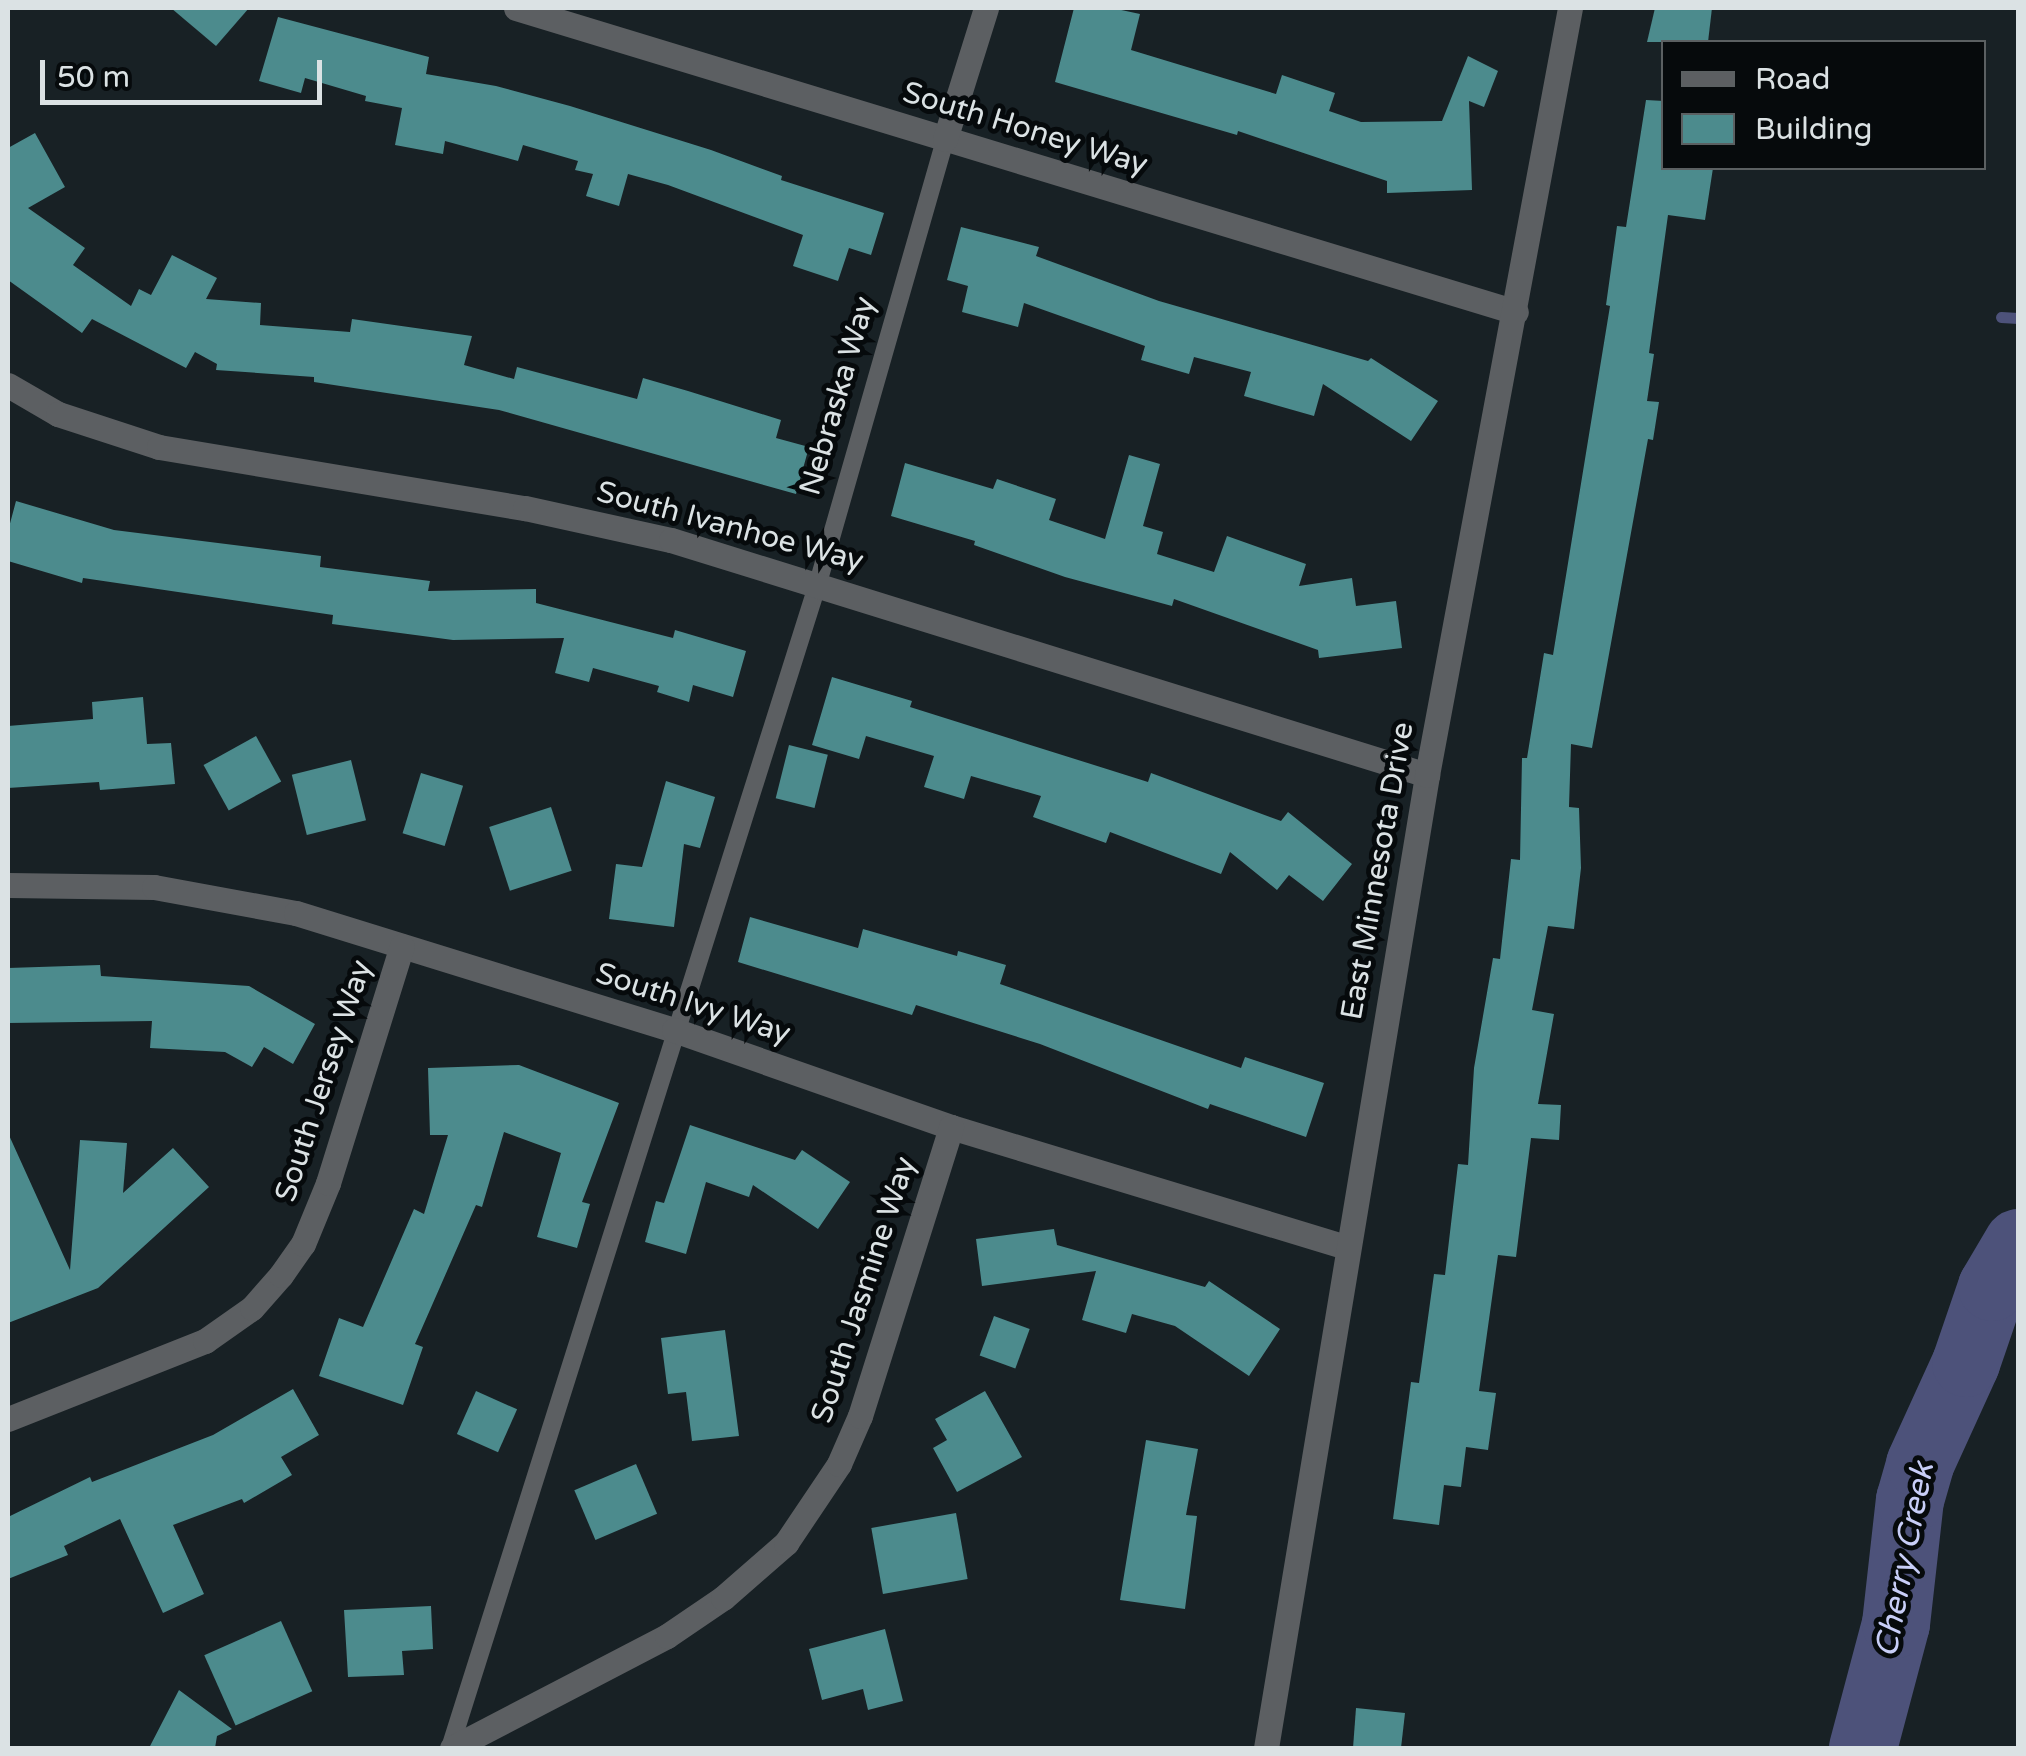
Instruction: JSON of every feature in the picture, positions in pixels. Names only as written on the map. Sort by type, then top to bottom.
[{"type":"street","name":"South Honey Way","points":[[516,8],[1516,312]]},
{"type":"street","name":"Nebraska Way","points":[[945,139],[986,8]]},
{"type":"street","name":"East Minnesota Drive","points":[[1266,1748],[1427,775],[1570,8]]},
{"type":"street","name":"South Ivanhoe Way","points":[[8,385],[58,414],[159,446],[525,508],[671,540],[1427,775]]},
{"type":"street","name":"South Ivy Way","points":[[8,885],[106,884],[223,896],[402,946],[674,1030],[951,1126],[1347,1247]]},
{"type":"street","name":"South Jersey Way","points":[[8,1419],[205,1341],[252,1308],[281,1276],[302,1244],[328,1184],[402,946]]},
{"type":"street","name":"South Jasmine Way","points":[[451,1748],[666,1636],[723,1598],[786,1543],[839,1464],[860,1416],[951,1126]]},
{"type":"lane","name":"Nebraska Way","points":[[451,1748],[674,1030],[818,583],[945,139]]},
{"type":"building","points":[[171,8],[249,8],[216,46]]},
{"type":"building","points":[[1074,8],[1112,8],[1140,14],[1131,50],[1276,94],[1282,75],[1335,93],[1329,111],[1361,122],[1442,121],[1468,56],[1498,71],[1484,107],[1469,101],[1472,190],[1387,193],[1387,181],[1238,131],[1237,135],[1055,82]]},
{"type":"building","points":[[1655,8],[1712,8],[1708,40],[1647,42]]},
{"type":"building","points":[[278,17],[429,57],[426,74],[496,86],[570,106],[711,150],[782,176],[781,180],[884,213],[871,255],[849,248],[838,281],[793,266],[803,235],[668,185],[628,174],[619,206],[586,196],[593,174],[575,170],[578,161],[523,145],[518,161],[445,141],[443,154],[395,145],[402,108],[365,101],[366,96],[305,78],[301,93],[259,81]]},
{"type":"building","points":[[1646,100],[1661,101],[1661,170],[1713,170],[1705,220],[1668,215],[1649,353],[1654,354],[1647,401],[1659,402],[1653,440],[1648,439],[1592,748],[1571,744],[1569,807],[1579,808],[1581,868],[1574,929],[1548,926],[1532,1010],[1554,1014],[1538,1104],[1561,1105],[1559,1140],[1531,1138],[1516,1257],[1498,1255],[1479,1391],[1496,1393],[1488,1450],[1466,1447],[1461,1487],[1444,1485],[1439,1525],[1393,1519],[1411,1382],[1419,1383],[1434,1274],[1445,1275],[1458,1164],[1468,1165],[1474,1068],[1493,958],[1500,959],[1511,859],[1520,860],[1522,758],[1527,758],[1544,653],[1553,655],[1610,306],[1606,305],[1617,226],[1626,227]]},
{"type":"building","points":[[35,133],[65,187],[28,208],[85,248],[73,265],[131,306],[139,289],[151,295],[172,255],[217,278],[206,299],[261,303],[260,325],[350,332],[352,319],[472,336],[464,365],[514,379],[517,367],[637,399],[643,378],[781,420],[776,438],[809,447],[796,494],[499,410],[314,382],[314,377],[216,370],[217,364],[195,352],[186,368],[92,319],[82,333],[8,280],[8,148]]},
{"type":"building","points":[[961,227],[1039,247],[1036,256],[1159,301],[1368,361],[1371,358],[1438,401],[1411,441],[1323,384],[1314,416],[1244,396],[1251,372],[1194,357],[1189,374],[1141,360],[1145,346],[1024,303],[1018,327],[962,312],[968,286],[947,280]]},
{"type":"building","points":[[1129,455],[1160,464],[1143,526],[1163,532],[1157,554],[1214,572],[1227,536],[1306,564],[1299,586],[1352,578],[1356,606],[1396,601],[1402,648],[1319,658],[1318,650],[1174,599],[1172,606],[1065,577],[974,545],[975,541],[891,516],[905,463],[993,489],[997,479],[1056,499],[1049,520],[1105,539]]},
{"type":"building","points":[[16,501],[114,530],[321,556],[320,567],[430,581],[428,591],[536,589],[536,603],[673,638],[675,630],[746,651],[733,697],[693,685],[689,702],[657,692],[659,686],[593,668],[589,682],[555,673],[564,638],[453,640],[332,624],[333,615],[83,578],[82,583],[8,561],[8,531]]},
{"type":"building","points":[[832,677],[912,701],[910,707],[1148,782],[1151,773],[1281,821],[1288,812],[1352,864],[1323,901],[1289,875],[1277,890],[1230,852],[1221,874],[1110,832],[1106,843],[1033,817],[1041,796],[971,776],[964,799],[924,787],[934,756],[866,736],[859,759],[812,745]]},
{"type":"building","points":[[143,697],[147,744],[171,743],[175,784],[100,790],[99,782],[8,788],[8,726],[93,719],[92,702]]},
{"type":"building","points":[[256,736],[281,781],[229,811],[204,765]]},
{"type":"building","points":[[789,745],[828,755],[815,808],[776,798]]},
{"type":"building","points":[[351,760],[366,820],[307,835],[292,775]]},
{"type":"building","points":[[421,773],[463,786],[445,846],[403,833]]},
{"type":"building","points":[[666,781],[715,797],[700,848],[684,844],[674,927],[609,919],[616,864],[642,867]]},
{"type":"building","points":[[551,807],[572,871],[510,891],[489,827]]},
{"type":"building","points":[[750,917],[858,948],[863,929],[957,956],[958,951],[1006,965],[1000,984],[1241,1068],[1245,1057],[1324,1083],[1306,1137],[1210,1104],[1208,1109],[1040,1044],[916,1005],[912,1015],[738,962]]},
{"type":"building","points":[[100,965],[101,976],[249,986],[315,1024],[293,1064],[264,1047],[252,1067],[225,1052],[150,1048],[152,1021],[8,1023],[8,968]]},
{"type":"building","points":[[519,1065],[619,1103],[582,1202],[590,1204],[577,1248],[537,1237],[561,1153],[504,1132],[482,1207],[476,1205],[415,1344],[423,1347],[403,1405],[319,1376],[339,1318],[363,1327],[414,1209],[424,1214],[448,1135],[430,1135],[428,1068]]},
{"type":"building","points":[[690,1125],[795,1160],[802,1150],[850,1182],[818,1229],[753,1185],[749,1197],[706,1182],[686,1254],[645,1242],[656,1201],[664,1203]]},
{"type":"building","points":[[8,1133],[70,1270],[80,1140],[127,1143],[123,1193],[173,1148],[209,1187],[98,1288],[8,1323]]},
{"type":"building","points":[[1054,1229],[1057,1245],[1205,1287],[1209,1281],[1280,1329],[1249,1376],[1175,1326],[1132,1314],[1126,1333],[1082,1320],[1096,1271],[982,1286],[976,1239]]},
{"type":"building","points":[[994,1316],[1030,1329],[1015,1368],[980,1355]]},
{"type":"building","points":[[725,1330],[739,1436],[692,1441],[686,1392],[668,1394],[661,1338]]},
{"type":"building","points":[[293,1389],[319,1435],[281,1457],[292,1475],[244,1503],[242,1499],[173,1525],[204,1594],[163,1613],[120,1519],[64,1546],[68,1555],[8,1579],[8,1517],[90,1477],[92,1482],[213,1435]]},
{"type":"building","points":[[476,1391],[517,1409],[498,1452],[457,1434]]},
{"type":"building","points":[[985,1391],[1022,1457],[957,1492],[933,1448],[947,1440],[935,1419]]},
{"type":"building","points":[[1146,1440],[1198,1449],[1186,1515],[1197,1516],[1185,1609],[1120,1600]]},
{"type":"building","points":[[636,1464],[657,1514],[595,1540],[574,1490]]},
{"type":"building","points":[[956,1513],[968,1579],[883,1594],[871,1528]]},
{"type":"building","points":[[431,1606],[433,1649],[402,1651],[404,1675],[348,1677],[344,1610]]},
{"type":"building","points":[[281,1621],[312,1691],[236,1726],[204,1655]]},
{"type":"building","points":[[885,1629],[903,1701],[868,1710],[863,1689],[822,1700],[809,1649]]},
{"type":"building","points":[[179,1690],[232,1729],[217,1736],[215,1748],[149,1748]]},
{"type":"building","points":[[1356,1708],[1405,1713],[1401,1748],[1353,1748]]},
{"type":"waterway","points":[[2001,317],[2018,318]]},
{"type":"waterway","name":"Cherry Creek","points":[[1863,1748],[1896,1624],[1910,1500],[1920,1464],[1966,1363],[1992,1287],[2018,1243]]}]
